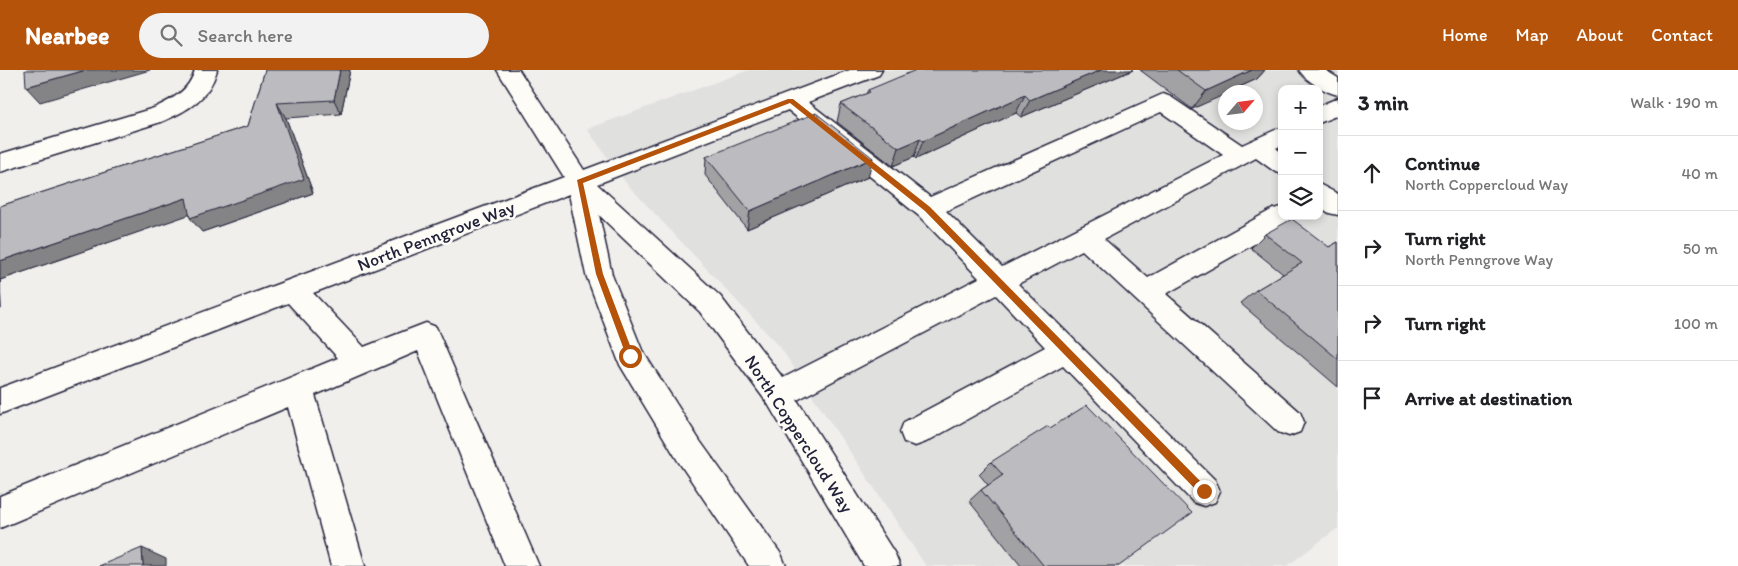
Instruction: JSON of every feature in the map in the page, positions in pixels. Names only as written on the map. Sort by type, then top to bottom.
[{"type":"street","points":[[0,164],[153,117],[175,108],[195,94],[204,79],[206,70]]},
{"type":"street","name":"North Coppercloud Way","points":[[508,70],[580,182],[710,304],[778,395],[883,566]]},
{"type":"street","name":"North Penngrove Way","points":[[0,401],[871,70]]},
{"type":"street","points":[[1310,70],[1338,88]]},
{"type":"street","points":[[791,100],[928,209],[997,282],[1204,491]]},
{"type":"street","points":[[928,209],[1163,102],[1249,152],[1278,163]]},
{"type":"street","points":[[1323,113],[1338,106]]},
{"type":"street","points":[[778,395],[1278,137]]},
{"type":"street","name":"North Coppercloud Way","points":[[580,182],[600,274],[630,356],[689,451],[769,566]]},
{"type":"street","points":[[1146,292],[1278,218]]},
{"type":"street","points":[[1085,237],[1289,422]]},
{"type":"street","points":[[293,290],[359,362]]},
{"type":"street","points":[[0,512],[426,335],[522,566]]},
{"type":"street","points":[[914,432],[1065,350]]},
{"type":"street","points":[[298,389],[348,566]]},
{"type":"shaded area","points":[[749,70],[1338,70],[1338,528],[1287,566],[926,566],[780,347],[626,183],[587,129]]},
{"type":"building","points":[[25,70],[86,70],[26,87]]},
{"type":"building","points":[[265,70],[340,70],[334,100],[277,103],[304,179],[190,218],[186,198],[0,261],[0,206],[248,126]]},
{"type":"building","points":[[916,70],[1101,70],[1030,100],[1025,95],[923,141],[920,139],[899,148],[841,104],[870,92],[868,90]]},
{"type":"building","points":[[1177,70],[1252,70],[1218,85],[1206,91]]},
{"type":"building","points":[[816,113],[873,158],[750,211],[706,157]]},
{"type":"building","points":[[1293,220],[1329,247],[1338,242],[1338,359],[1256,290],[1302,263],[1265,234]]},
{"type":"building","points":[[1087,405],[1192,513],[1119,566],[1044,566],[981,490],[1003,475],[991,462],[1048,426],[1050,428]]},
{"type":"building","points":[[142,548],[143,566],[99,566]]},
{"type":"route","points":[[630,356],[600,274],[580,182],[791,100],[928,209],[997,282],[1204,491]]}]
